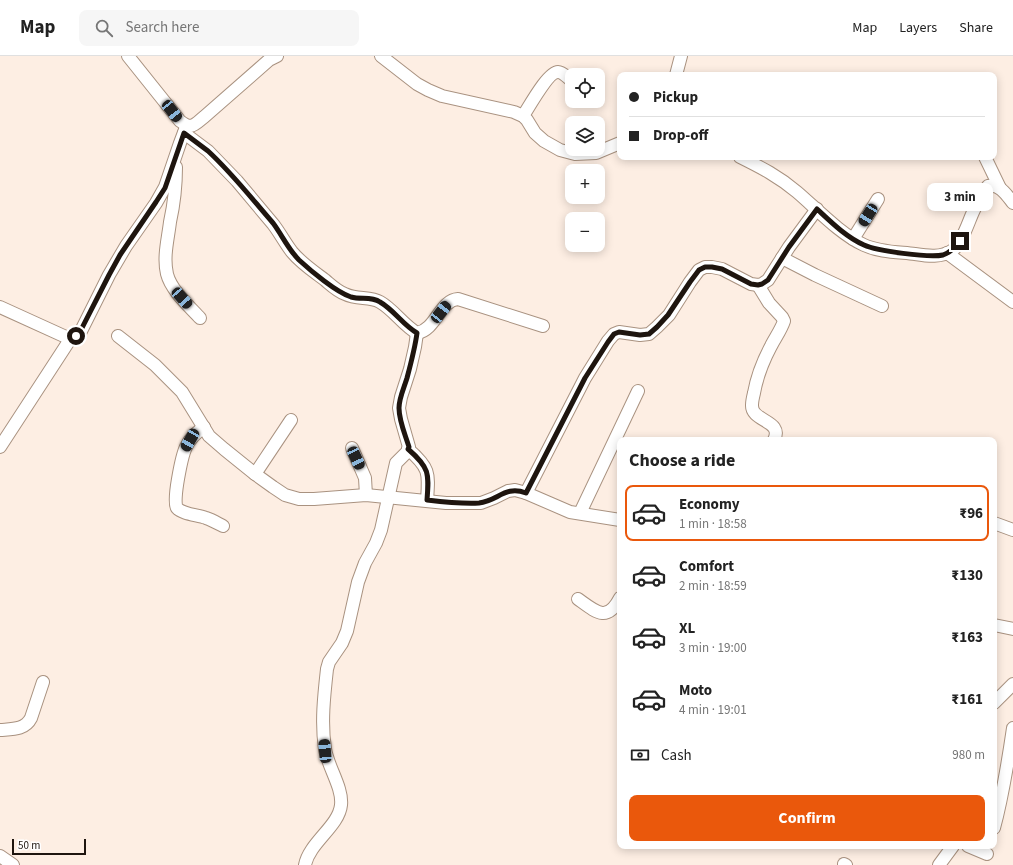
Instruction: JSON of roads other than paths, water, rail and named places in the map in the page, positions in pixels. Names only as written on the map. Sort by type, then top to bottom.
[{"type":"street","points":[[128,56],[180,121],[185,130],[237,181],[273,224],[292,252],[304,264],[343,294],[353,298],[374,299],[381,302],[403,323],[417,333],[427,329],[448,302],[454,299],[543,326]]},
{"type":"street","points":[[0,447],[71,338],[80,332],[109,275],[126,246],[165,188],[185,130],[196,124],[269,60],[276,56]]},
{"type":"street","points":[[381,56],[417,84],[442,96],[514,112],[523,116],[535,133],[544,141],[560,150],[575,154],[596,153],[617,144]]},
{"type":"street","points":[[677,72],[681,56]]},
{"type":"street","points":[[523,116],[546,80],[553,73],[561,72],[565,75]]},
{"type":"street","points":[[176,156],[174,202],[165,260],[167,274],[172,286],[200,318]]},
{"type":"street","points":[[746,160],[781,179],[834,224],[853,239],[865,246],[933,256],[944,254],[954,249],[960,241],[982,195],[988,186],[994,185],[1000,188]]},
{"type":"street","points":[[986,160],[1000,188],[1013,203]]},
{"type":"street","points":[[853,239],[878,199]]},
{"type":"street","points":[[526,493],[585,378],[614,334],[619,332],[640,335],[649,334],[668,315],[699,270],[705,267],[722,269],[751,284],[762,284],[768,280],[817,209]]},
{"type":"street","points":[[947,253],[1013,302]]},
{"type":"street","points":[[782,258],[882,306]]},
{"type":"street","points":[[758,285],[769,303],[784,321],[762,365],[752,406],[756,415],[774,427],[776,431],[776,437]]},
{"type":"street","points":[[0,307],[71,338]]},
{"type":"street","points":[[305,865],[308,855],[332,824],[338,815],[341,806],[341,796],[325,751],[323,725],[327,670],[329,662],[342,643],[347,631],[358,582],[365,563],[381,530],[396,463],[407,452],[409,447],[400,419],[399,408],[410,368],[417,333]]},
{"type":"street","points":[[118,336],[155,365],[182,392],[209,436],[255,474],[286,495],[299,499],[366,495],[446,502],[481,503],[508,491],[515,490],[526,493],[570,512],[617,519]]},
{"type":"street","points":[[620,437],[638,391]]},
{"type":"street","points":[[255,474],[291,420]]},
{"type":"street","points":[[204,427],[194,434],[185,448],[181,459],[175,498],[176,506],[185,512],[207,518],[223,526]]},
{"type":"street","points":[[580,513],[617,445]]},
{"type":"street","points":[[352,448],[365,478],[366,495]]},
{"type":"street","points":[[408,449],[426,468],[428,479],[427,500]]},
{"type":"street","points":[[997,524],[1013,530]]},
{"type":"street","points":[[578,599],[593,610],[600,613],[606,613],[612,610],[617,604]]},
{"type":"street","points":[[997,626],[1013,629]]},
{"type":"street","points":[[0,730],[23,727],[29,723],[43,682]]},
{"type":"street","points":[[997,700],[1013,684]]},
{"type":"street","points":[[997,817],[1008,766],[1013,728]]},
{"type":"street","points":[[939,865],[951,849]]},
{"type":"street","points":[[974,849],[987,855]]},
{"type":"street","points":[[0,856],[13,865]]}]
